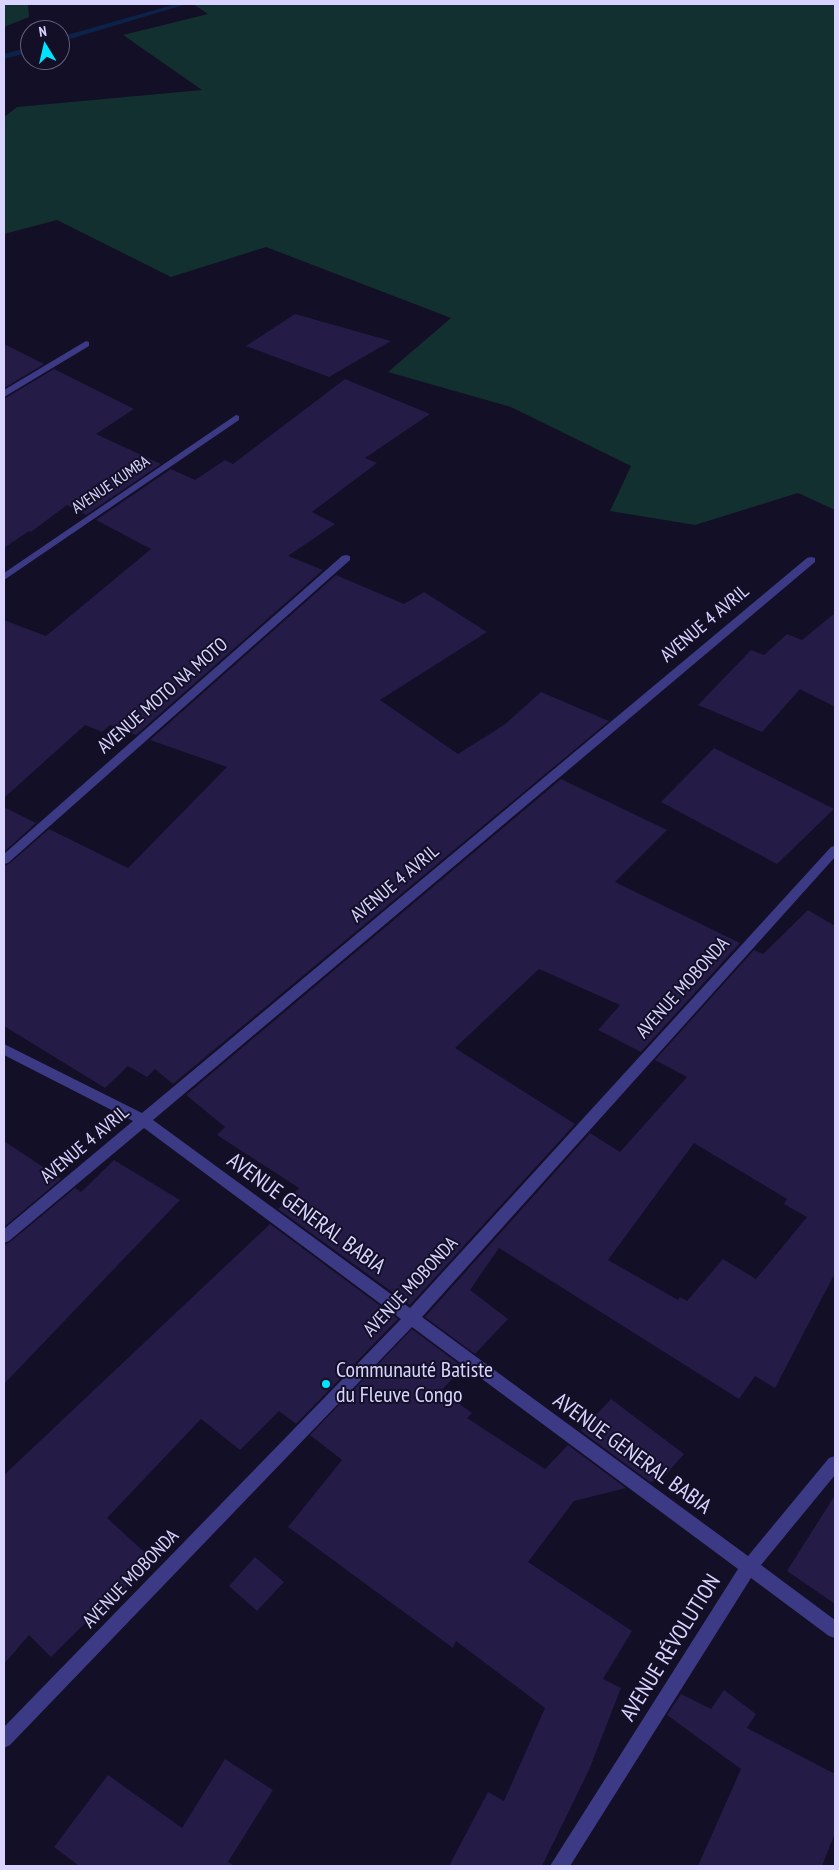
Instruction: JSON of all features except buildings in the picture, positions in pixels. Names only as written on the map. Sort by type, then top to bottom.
[{"type":"street","points":[[4,394],[86,344]]},
{"type":"street","name":"AVENUE KUMBA","points":[[4,577],[236,418]]},
{"type":"street","name":"AVENUE MOTO NA MOTO","points":[[4,860],[346,558]]},
{"type":"street","name":"AVENUE 4 AVRIL","points":[[4,1237],[811,560]]},
{"type":"street","name":"AVENUE MOBONDA","points":[[4,1739],[411,1318],[835,850]]},
{"type":"street","name":"AVENUE GENERAL BABIA","points":[[4,1049],[143,1120],[835,1630]]},
{"type":"street","name":"AVENUE RÉVOLUTION","points":[[559,1866],[749,1567],[835,1463]]},
{"type":"green space","points":[[4,4],[28,4],[29,17],[4,27]]},
{"type":"green space","points":[[193,4],[835,4],[835,510],[798,493],[695,525],[610,511],[631,466],[511,407],[388,372],[451,318],[266,247],[171,277],[57,220],[4,234],[4,117],[17,107],[202,90],[123,35],[208,14]]},
{"type":"waterway","points":[[70,37],[183,4]]},
{"type":"waterway","points":[[4,57],[20,52]]},
{"type":"place","name":"Communauté Batiste du Fleuve Congo","points":[[326,1384]]}]
